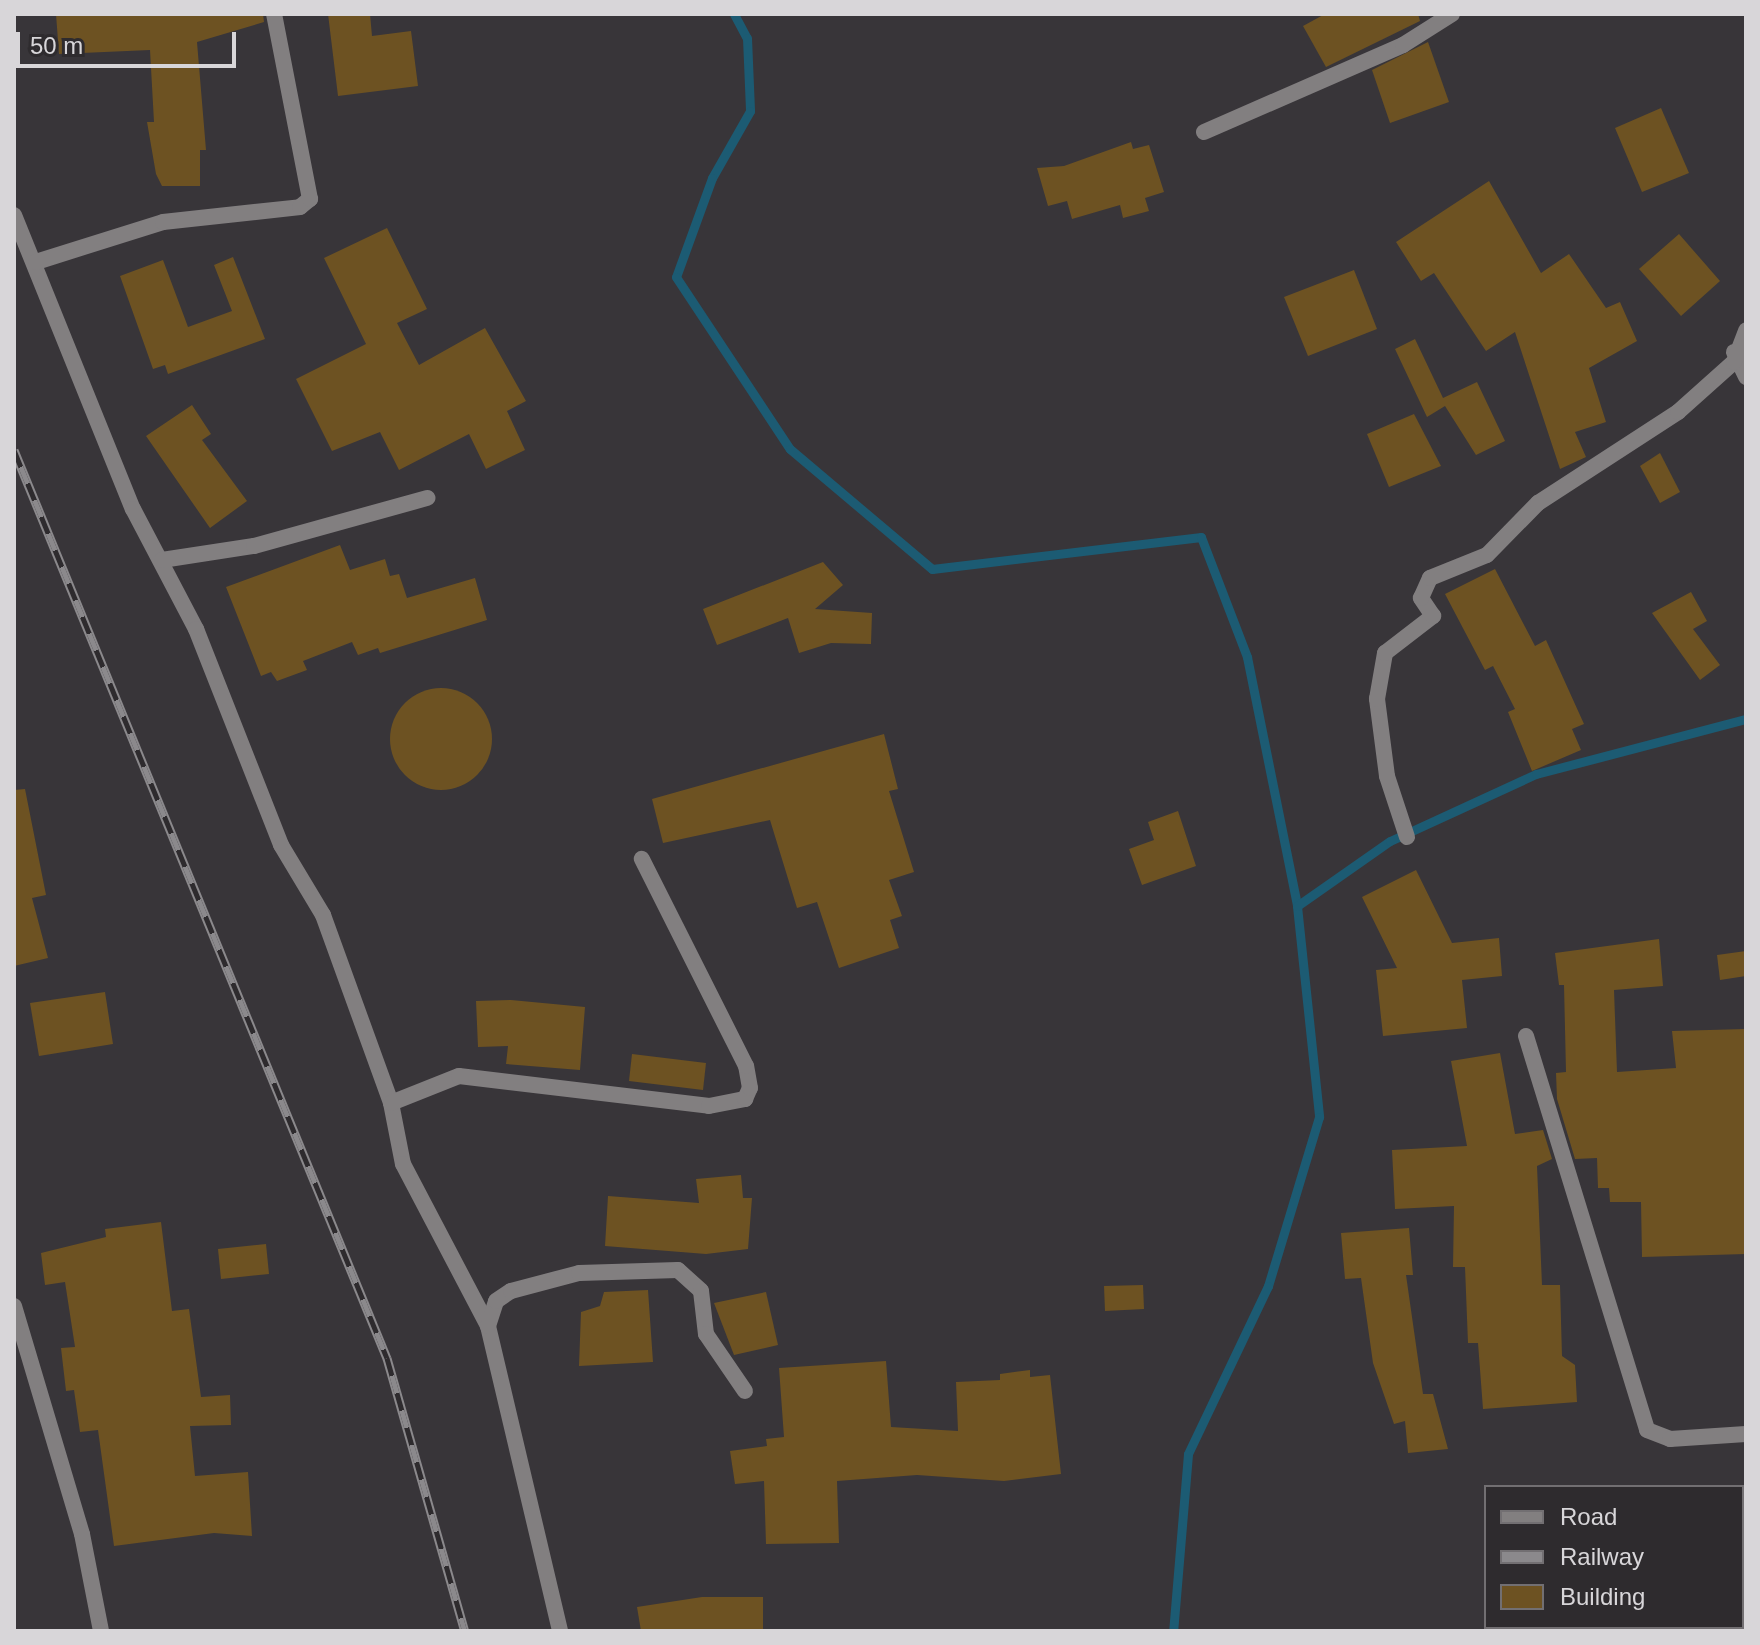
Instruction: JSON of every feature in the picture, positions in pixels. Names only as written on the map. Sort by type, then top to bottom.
[{"type":"street","points":[[36,262],[163,222],[300,207],[310,199],[274,14]]},
{"type":"street","points":[[1204,132],[1403,45],[1452,14]]},
{"type":"street","points":[[14,215],[36,262],[144,535],[162,560],[281,845],[323,915],[391,1103],[403,1164],[488,1326],[560,1631]]},
{"type":"street","points":[[1407,837],[1387,776],[1377,699],[1385,653],[1433,616],[1421,598],[1430,578],[1487,555],[1538,503],[1678,412],[1720,376],[1746,330]]},
{"type":"street","points":[[1734,352],[1746,377]]},
{"type":"street","points":[[162,560],[254,546],[427,498]]},
{"type":"street","points":[[391,1103],[459,1076],[709,1106],[745,1099],[746,1066],[642,859]]},
{"type":"street","points":[[1526,1036],[1647,1430],[1670,1439],[1746,1434]]},
{"type":"street","points":[[488,1326],[496,1301],[511,1291],[579,1273],[678,1270],[701,1291],[706,1334],[745,1391]]},
{"type":"street","points":[[14,1306],[82,1534],[101,1631]]},
{"type":"building","points":[[56,14],[263,14],[264,22],[197,42],[206,150],[200,150],[200,186],[162,186],[156,174],[147,122],[154,122],[150,50],[59,54]]},
{"type":"building","points":[[328,14],[370,14],[372,36],[411,31],[418,86],[338,96]]},
{"type":"building","points":[[1325,14],[1418,14],[1420,21],[1326,67],[1303,26]]},
{"type":"building","points":[[1428,42],[1449,102],[1390,123],[1372,70]]},
{"type":"building","points":[[1661,108],[1689,173],[1642,192],[1615,128]]},
{"type":"building","points":[[1131,142],[1133,149],[1149,145],[1164,192],[1145,198],[1149,211],[1123,218],[1120,205],[1072,219],[1067,201],[1048,206],[1037,168],[1064,166]]},
{"type":"building","points":[[1489,181],[1541,273],[1569,254],[1606,308],[1620,302],[1637,341],[1589,368],[1606,422],[1575,432],[1586,457],[1560,469],[1515,332],[1486,351],[1434,273],[1421,281],[1396,242]]},
{"type":"building","points":[[387,228],[427,309],[397,323],[419,365],[485,328],[526,401],[507,411],[525,450],[486,469],[469,434],[399,470],[380,432],[332,451],[296,379],[366,344],[324,258]]},
{"type":"building","points":[[1679,234],[1720,281],[1681,316],[1639,269]]},
{"type":"building","points":[[233,257],[265,339],[168,374],[165,365],[153,369],[120,276],[163,260],[188,327],[232,311],[214,265]]},
{"type":"building","points":[[1354,270],[1377,329],[1308,356],[1284,297]]},
{"type":"building","points":[[1415,339],[1443,398],[1477,382],[1505,441],[1476,455],[1445,406],[1427,417],[1395,349]]},
{"type":"building","points":[[192,405],[211,434],[202,440],[247,501],[210,528],[146,436]]},
{"type":"building","points":[[1414,414],[1441,466],[1389,487],[1367,434]]},
{"type":"building","points":[[1660,453],[1680,492],[1660,503],[1640,466]]},
{"type":"building","points":[[340,545],[350,570],[385,559],[390,576],[399,574],[407,598],[475,578],[487,620],[380,653],[378,648],[358,655],[352,642],[303,661],[307,670],[277,681],[271,672],[261,676],[226,587]]},
{"type":"building","points":[[823,562],[843,585],[815,609],[872,613],[871,644],[831,643],[799,653],[788,618],[717,645],[703,609]]},
{"type":"building","points":[[1495,569],[1535,646],[1546,640],[1584,724],[1572,729],[1581,750],[1532,771],[1508,712],[1515,709],[1493,666],[1485,670],[1445,594]]},
{"type":"building","points":[[1691,592],[1707,621],[1693,629],[1720,665],[1700,680],[1652,613]]},
{"type":"building","points":[[441,688],[460,692],[477,703],[488,720],[492,739],[488,758],[477,775],[460,786],[441,790],[422,786],[405,775],[394,758],[390,739],[394,720],[405,703],[422,692]]},
{"type":"building","points":[[884,734],[898,789],[889,791],[914,872],[889,880],[902,916],[890,920],[899,948],[839,968],[817,902],[797,908],[770,820],[663,843],[652,799]]},
{"type":"building","points":[[25,789],[46,895],[32,898],[48,958],[14,966],[14,790]]},
{"type":"building","points":[[1178,811],[1196,866],[1142,885],[1129,849],[1154,840],[1148,822]]},
{"type":"building","points":[[1416,870],[1452,943],[1499,938],[1502,976],[1462,980],[1467,1028],[1383,1036],[1376,970],[1397,968],[1362,897]]},
{"type":"building","points":[[1659,939],[1663,986],[1614,990],[1617,1072],[1676,1068],[1672,1031],[1746,1029],[1746,1254],[1642,1257],[1641,1202],[1610,1202],[1609,1188],[1598,1188],[1597,1158],[1575,1159],[1557,1099],[1556,1073],[1566,1072],[1564,985],[1559,985],[1555,953]]},
{"type":"building","points":[[1746,951],[1746,976],[1720,980],[1717,955]]},
{"type":"building","points":[[105,992],[113,1044],[39,1056],[30,1003]]},
{"type":"building","points":[[511,1000],[585,1007],[580,1070],[506,1064],[508,1046],[478,1047],[476,1001]]},
{"type":"building","points":[[1500,1053],[1515,1134],[1543,1130],[1552,1159],[1537,1166],[1542,1285],[1560,1285],[1562,1356],[1575,1365],[1577,1402],[1483,1409],[1478,1343],[1468,1343],[1465,1267],[1453,1267],[1454,1206],[1395,1209],[1392,1150],[1467,1146],[1451,1061]]},
{"type":"building","points":[[632,1054],[706,1063],[703,1090],[629,1081]]},
{"type":"building","points":[[741,1175],[743,1198],[752,1198],[748,1249],[706,1254],[605,1246],[608,1196],[699,1203],[696,1179]]},
{"type":"building","points":[[161,1222],[172,1311],[189,1309],[201,1397],[230,1395],[231,1425],[190,1426],[195,1476],[248,1472],[252,1536],[214,1533],[114,1546],[98,1430],[80,1432],[74,1390],[66,1391],[61,1348],[75,1347],[65,1282],[45,1285],[41,1253],[106,1237],[105,1229]]},
{"type":"building","points":[[1409,1228],[1413,1275],[1406,1275],[1423,1394],[1433,1394],[1448,1449],[1408,1453],[1405,1421],[1394,1424],[1373,1363],[1361,1278],[1345,1279],[1341,1233]]},
{"type":"building","points":[[266,1244],[269,1274],[221,1279],[218,1249]]},
{"type":"building","points":[[1143,1285],[1144,1309],[1105,1311],[1104,1286]]},
{"type":"building","points":[[648,1290],[653,1362],[579,1366],[581,1312],[600,1306],[604,1292]]},
{"type":"building","points":[[766,1292],[778,1345],[734,1355],[714,1303]]},
{"type":"building","points":[[886,1361],[891,1427],[958,1431],[956,1382],[1000,1380],[1000,1374],[1030,1370],[1030,1377],[1050,1375],[1061,1474],[1004,1481],[917,1475],[837,1481],[839,1543],[766,1544],[764,1481],[735,1484],[730,1451],[767,1446],[766,1439],[784,1437],[779,1368]]},
{"type":"building","points":[[702,1597],[763,1597],[763,1631],[641,1631],[637,1607]]},
{"type":"waterway","points":[[734,14],[747,38],[750,111],[712,178],[676,277],[790,449],[932,569],[1201,537],[1247,657],[1297,906],[1319,1117],[1268,1286],[1188,1454],[1173,1631]]},
{"type":"waterway","points":[[1297,906],[1390,841],[1536,774],[1746,719]]},
{"type":"railway","points":[[14,450],[387,1358],[465,1631]]}]
